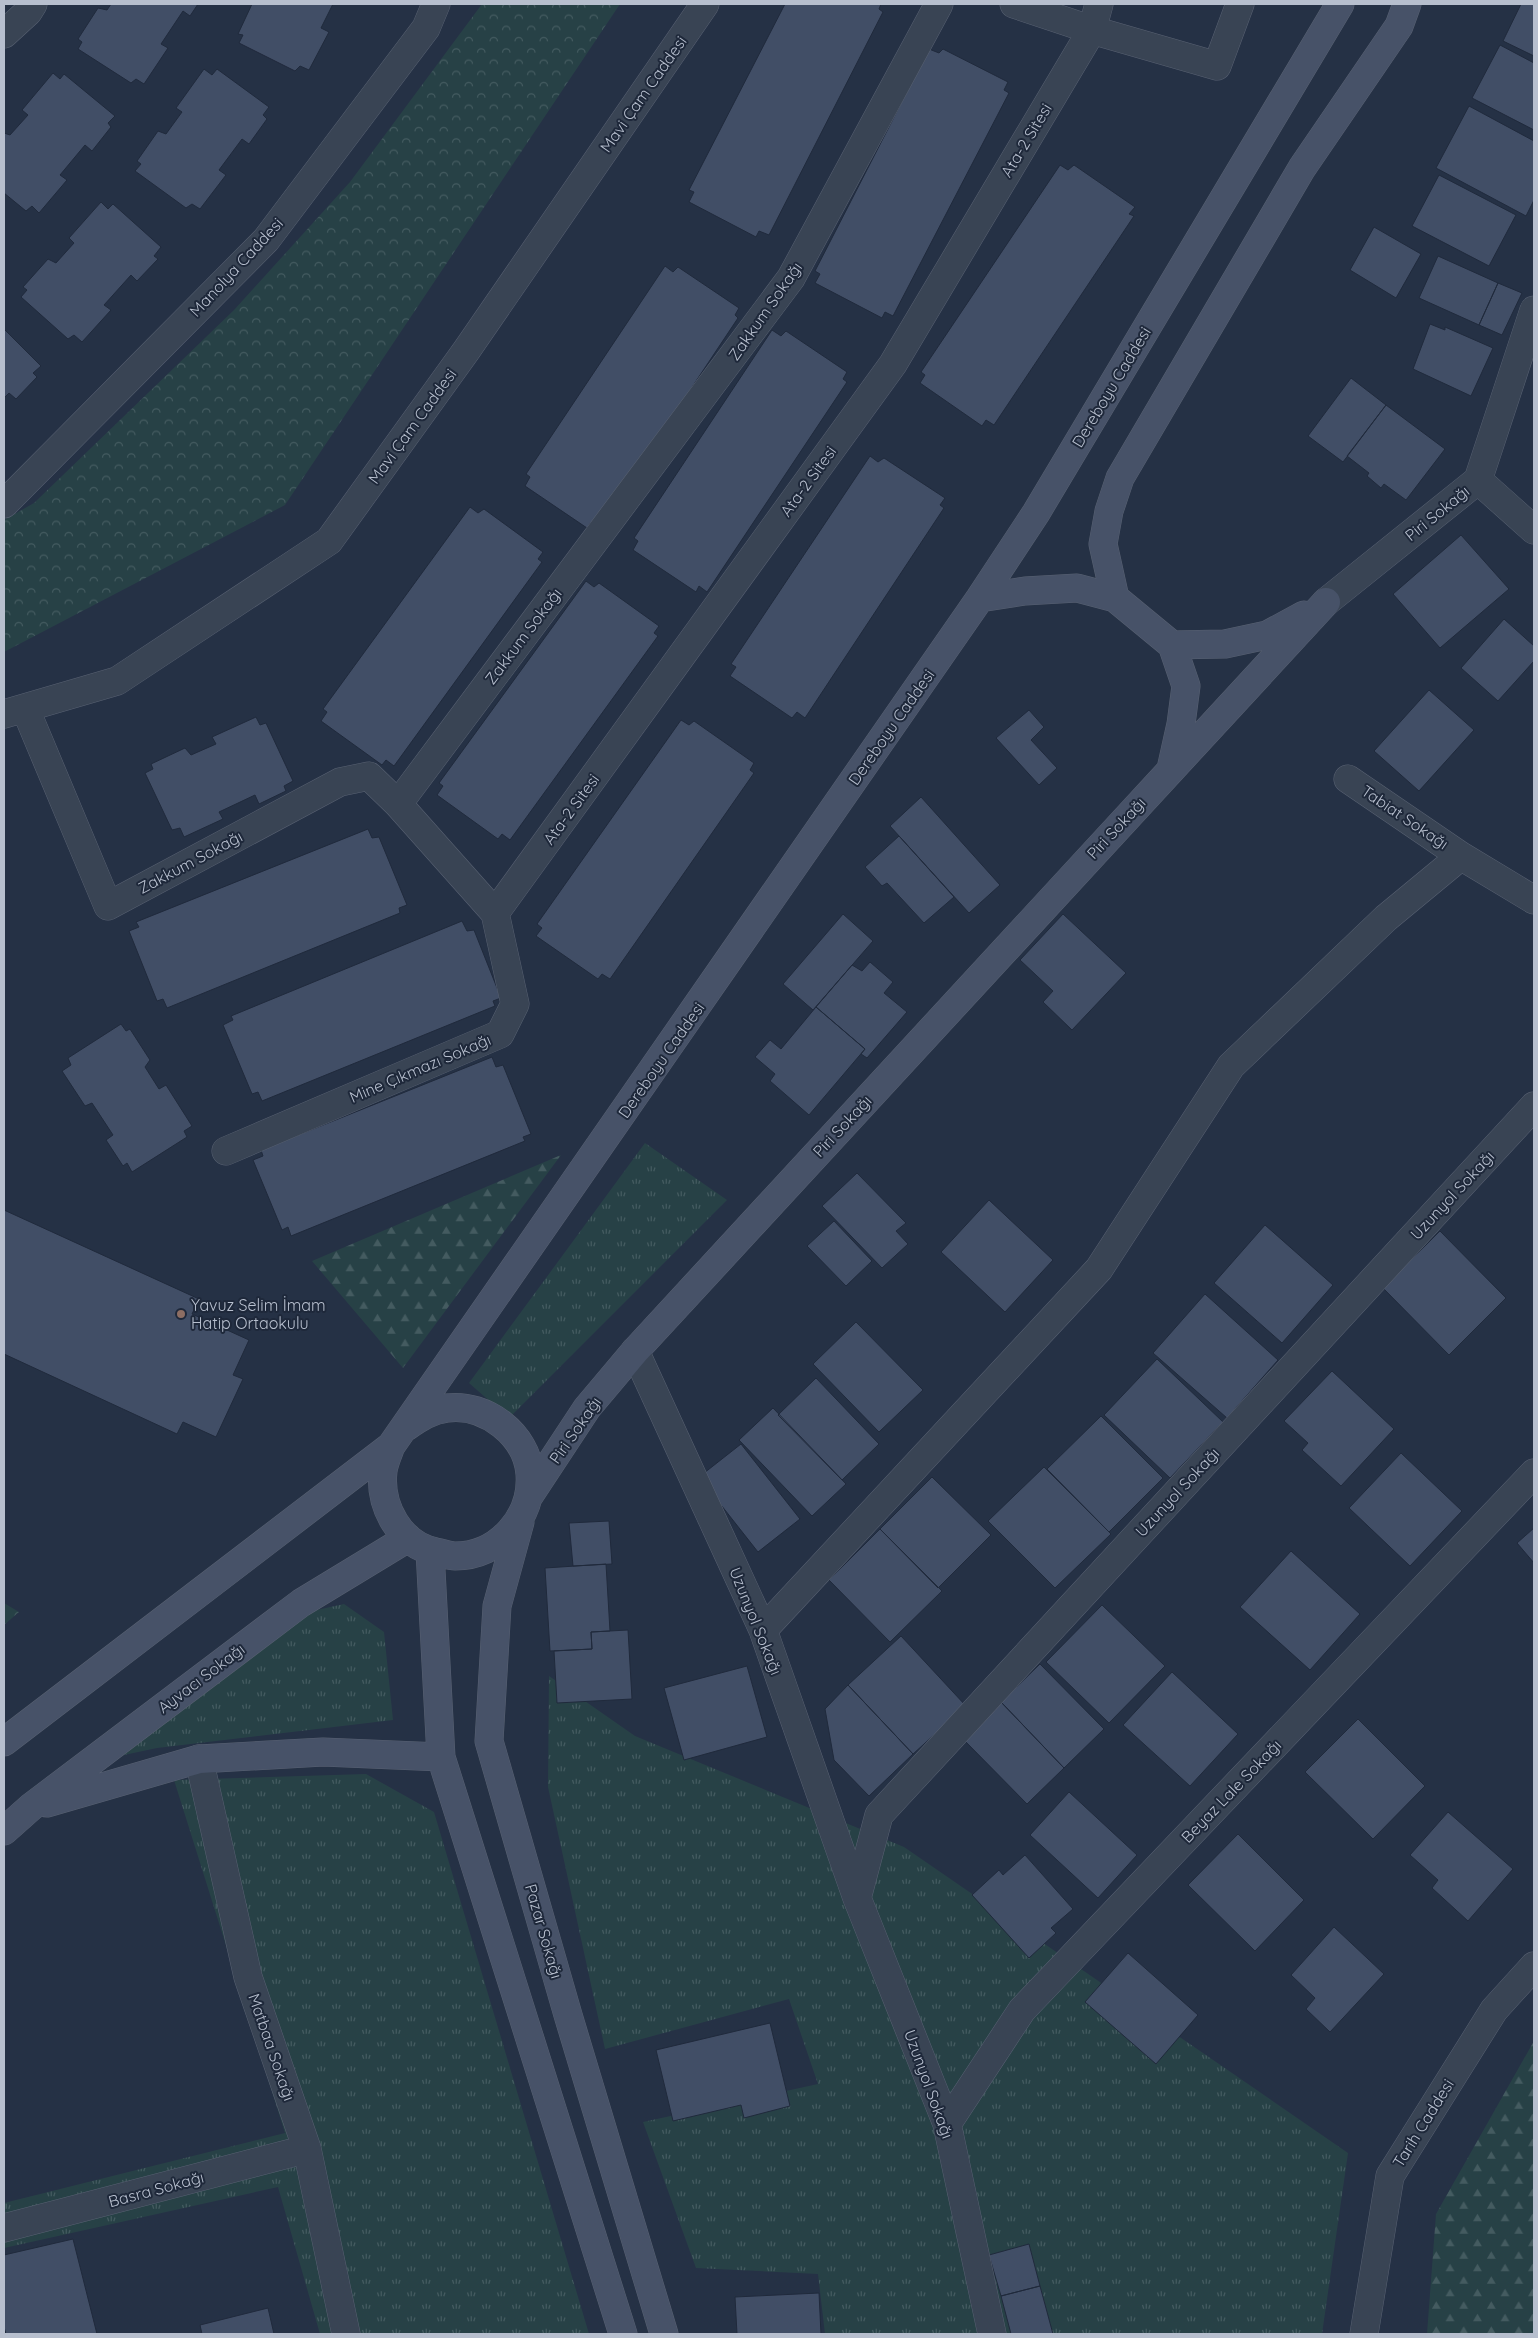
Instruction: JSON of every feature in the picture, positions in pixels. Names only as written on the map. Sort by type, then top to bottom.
[{"type":"main road","name":"Dereboyu Caddesi","points":[[419,1544],[392,1518],[383,1495],[383,1470],[399,1436],[980,598],[1036,513],[1340,4]]},
{"type":"main road","points":[[1115,598],[1102,544],[1120,478],[1302,168],[1399,26],[1407,4]]},
{"type":"main road","points":[[980,598],[1025,591],[1077,588],[1115,598],[1172,645],[1186,686],[1181,724],[1171,769]]},
{"type":"main road","points":[[1172,645],[1225,644],[1267,635],[1326,602]]},
{"type":"main road","name":"Piri Sokağı","points":[[524,1508],[587,1408],[635,1351],[1326,602]]},
{"type":"main road","points":[[4,1742],[426,1414],[448,1408],[471,1409],[493,1417],[511,1432],[524,1451],[530,1473],[524,1508],[503,1540],[480,1552],[454,1556],[419,1544],[441,1757],[624,2334]]},
{"type":"main road","name":"Pazar Sokağı","points":[[524,1508],[497,1606],[489,1741],[664,2334]]},
{"type":"main road","name":"Ayvacı Sokağı","points":[[4,1831],[31,1807],[300,1603],[419,1544]]},
{"type":"main road","points":[[31,1807],[200,1759],[323,1752],[441,1757]]},
{"type":"street","points":[[4,34],[28,12],[33,4]]},
{"type":"street","name":"Manolya Caddesi","points":[[4,504],[266,240],[426,28],[436,4]]},
{"type":"street","name":"Mavi Çam Caddesi","points":[[15,711],[117,681],[329,541],[466,351],[705,4]]},
{"type":"street","name":"Zakkum Sokağı","points":[[15,711],[108,906],[340,782],[369,776],[398,804],[791,278],[939,4]]},
{"type":"street","points":[[1014,4],[1092,30],[1217,66],[1240,4]]},
{"type":"street","name":"Ata-2 Sitesi","points":[[495,913],[893,364],[1092,30],[1100,4]]},
{"type":"street","name":"Piri Sokağı","points":[[1326,602],[1478,480],[1534,310]]},
{"type":"street","points":[[1478,480],[1534,530]]},
{"type":"street","name":"Tabiat Sokağı","points":[[1348,779],[1462,856],[1534,900]]},
{"type":"street","name":"Mine Çıkmazı Sokağı","points":[[226,1151],[500,1034],[515,1004],[495,913],[398,804]]},
{"type":"street","points":[[763,1630],[1099,1269],[1231,1066],[1386,918],[1462,856]]},
{"type":"street","name":"Uzunyol Sokağı","points":[[857,1898],[879,1815],[1534,1106]]},
{"type":"street","name":"Uzunyol Sokağı","points":[[635,1351],[763,1630],[857,1898],[947,2124],[992,2334]]},
{"type":"street","name":"Beyaz Lale Sokağı","points":[[947,2124],[1022,2010],[1534,1472]]},
{"type":"street","name":"Matbaa Sokağı","points":[[200,1759],[248,1977],[308,2149],[346,2334]]},
{"type":"street","name":"Tarih Caddesi","points":[[1364,2334],[1390,2176],[1494,2010],[1534,1966]]},
{"type":"street","name":"Basra Sokağı","points":[[4,2228],[308,2149]]},
{"type":"green space","points":[[482,4],[620,4],[285,505],[4,652],[4,520],[34,503],[234,310],[350,182]]},
{"type":"green space","points":[[645,1143],[727,1200],[509,1418],[469,1383]]},
{"type":"green space","points":[[561,1155],[403,1368],[312,1261]]},
{"type":"green space","points":[[4,1603],[19,1612],[4,1625]]},
{"type":"green space","points":[[344,1604],[384,1632],[393,1720],[157,1748],[86,1763],[294,1615]]},
{"type":"green space","points":[[549,1676],[635,1736],[904,1847],[1348,2153],[1322,2334],[825,2334],[818,2274],[696,2268],[643,2122],[818,2084],[789,1999],[605,2049],[548,1787]]},
{"type":"green space","points":[[366,1774],[434,1812],[589,2334],[320,2334],[278,2187],[4,2248],[4,2203],[285,2133],[174,1780]]},
{"type":"green space","points":[[1534,2041],[1534,2334],[1427,2334],[1436,2214]]},
{"type":"building","points":[[111,4],[198,4],[190,16],[183,11],[161,44],[168,48],[144,84],[136,79],[131,83],[78,49],[82,42],[78,39],[98,8],[107,10]]},
{"type":"building","points":[[252,4],[333,4],[321,28],[329,32],[309,70],[300,66],[295,71],[239,43],[243,35],[238,34]]},
{"type":"building","points":[[785,4],[881,4],[879,9],[883,12],[769,235],[759,231],[756,237],[689,202],[694,192],[689,190]]},
{"type":"building","points":[[1521,4],[1534,4],[1534,56],[1503,41]]},
{"type":"building","points":[[1500,45],[1534,63],[1534,130],[1472,98]]},
{"type":"building","points":[[929,49],[939,53],[943,49],[1008,82],[1004,90],[1009,93],[893,316],[885,312],[882,318],[815,283],[820,274],[815,271]]},
{"type":"building","points":[[204,69],[212,75],[217,69],[269,107],[263,115],[267,119],[249,144],[242,139],[219,170],[226,175],[200,209],[192,204],[186,208],[135,171],[141,164],[137,161],[158,131],[166,134],[182,112],[176,108]]},
{"type":"building","points":[[53,73],[60,79],[64,74],[115,116],[108,123],[111,127],[92,151],[85,145],[60,175],[67,180],[39,213],[32,206],[26,211],[4,193],[4,133],[10,135],[28,115],[22,110]]},
{"type":"building","points":[[1469,106],[1534,141],[1534,200],[1526,216],[1436,168]]},
{"type":"building","points":[[1060,165],[1068,170],[1074,165],[1135,207],[1129,214],[1134,216],[994,425],[986,420],[982,426],[920,383],[925,375],[921,372]]},
{"type":"building","points":[[1439,175],[1516,215],[1489,266],[1412,226]]},
{"type":"building","points":[[101,202],[108,209],[113,204],[161,247],[154,256],[158,259],[137,281],[131,275],[104,305],[111,310],[82,342],[74,335],[68,339],[21,297],[27,290],[23,287],[48,259],[56,263],[74,243],[69,238]]},
{"type":"building","points":[[1374,227],[1421,254],[1396,298],[1350,270]]},
{"type":"building","points":[[1438,256],[1498,283],[1479,325],[1419,298]]},
{"type":"building","points":[[665,266],[673,272],[678,267],[739,308],[735,315],[738,318],[599,527],[591,522],[587,528],[525,486],[530,477],[526,474]]},
{"type":"building","points":[[1498,283],[1522,293],[1502,335],[1479,325]]},
{"type":"building","points":[[1430,324],[1445,330],[1445,327],[1493,348],[1471,396],[1413,369]]},
{"type":"building","points":[[4,329],[41,366],[33,373],[37,377],[16,399],[9,393],[4,398]]},
{"type":"building","points":[[772,330],[781,336],[786,331],[847,372],[843,379],[847,382],[707,592],[699,586],[696,592],[633,550],[638,541],[634,538]]},
{"type":"building","points":[[1351,378],[1386,405],[1343,462],[1308,436]]},
{"type":"building","points":[[1386,405],[1445,449],[1406,500],[1384,484],[1381,488],[1367,476],[1369,473],[1347,456]]},
{"type":"building","points":[[870,456],[878,462],[884,458],[945,498],[940,505],[944,508],[805,718],[797,712],[792,718],[730,676],[736,667],[731,664]]},
{"type":"building","points":[[470,507],[478,513],[484,509],[543,552],[538,559],[542,562],[394,766],[386,760],[382,765],[321,721],[327,712],[323,709]]},
{"type":"building","points":[[1461,535],[1509,589],[1440,648],[1393,594]]},
{"type":"building","points":[[586,581],[594,587],[599,583],[659,626],[654,633],[658,636],[510,840],[502,834],[498,839],[437,795],[443,786],[439,783]]},
{"type":"building","points":[[1504,619],[1534,646],[1534,661],[1498,701],[1461,668]]},
{"type":"building","points":[[1429,690],[1474,730],[1419,791],[1374,751]]},
{"type":"building","points":[[1029,710],[1044,727],[1031,740],[1057,768],[1039,785],[996,738]]},
{"type":"building","points":[[256,717],[260,725],[266,723],[293,781],[284,786],[286,791],[259,804],[255,795],[219,812],[223,819],[184,837],[180,828],[172,830],[145,773],[153,769],[151,764],[185,748],[191,755],[216,744],[212,737]]},
{"type":"building","points":[[681,720],[689,725],[694,721],[754,763],[750,770],[754,773],[610,979],[602,974],[598,979],[536,936],[542,928],[537,924]]},
{"type":"building","points":[[921,797],[1000,885],[969,913],[890,826]]},
{"type":"building","points":[[368,829],[372,838],[379,837],[407,905],[399,908],[400,913],[167,1008],[163,999],[157,1001],[129,931],[139,927],[136,922]]},
{"type":"building","points":[[899,836],[954,897],[924,923],[887,883],[882,886],[865,867]]},
{"type":"building","points":[[843,914],[873,941],[813,1010],[783,984]]},
{"type":"building","points":[[1063,914],[1126,973],[1072,1030],[1043,1002],[1053,991],[1020,960]]},
{"type":"building","points":[[462,921],[467,931],[474,930],[501,998],[493,1001],[495,1006],[262,1101],[258,1092],[252,1094],[223,1025],[233,1020],[231,1016]]},
{"type":"building","points":[[870,962],[893,982],[884,993],[907,1012],[867,1058],[861,1054],[865,1049],[816,1007],[852,965],[862,971]]},
{"type":"building","points":[[816,1007],[865,1049],[809,1115],[770,1081],[775,1074],[755,1057],[770,1040],[781,1049]]},
{"type":"building","points":[[121,1024],[126,1031],[130,1029],[150,1060],[145,1067],[159,1089],[166,1085],[192,1126],[184,1131],[187,1137],[132,1172],[127,1163],[123,1166],[106,1140],[113,1135],[92,1103],[85,1106],[62,1071],[71,1065],[68,1058]]},
{"type":"building","points":[[492,1057],[496,1067],[503,1065],[531,1134],[523,1137],[525,1141],[291,1236],[288,1227],[282,1230],[253,1160],[263,1156],[261,1150]]},
{"type":"building","points":[[857,1173],[906,1223],[896,1231],[908,1244],[882,1268],[822,1206]]},
{"type":"building","points":[[989,1200],[1053,1260],[1005,1312],[941,1252]]},
{"type":"building","points":[[4,1210],[199,1299],[192,1314],[249,1340],[233,1375],[243,1379],[216,1437],[183,1422],[177,1434],[4,1354]]},
{"type":"building","points":[[834,1221],[872,1261],[846,1286],[807,1246]]},
{"type":"building","points":[[1265,1225],[1333,1285],[1282,1343],[1214,1283]]},
{"type":"building","points":[[1440,1231],[1506,1298],[1449,1355],[1383,1288]]},
{"type":"building","points":[[1205,1294],[1278,1360],[1227,1418],[1153,1353]]},
{"type":"building","points":[[856,1322],[923,1390],[879,1432],[813,1364]]},
{"type":"building","points":[[1157,1359],[1223,1422],[1170,1478],[1104,1415]]},
{"type":"building","points":[[1332,1371],[1394,1429],[1341,1486],[1302,1450],[1308,1443],[1284,1421]]},
{"type":"building","points":[[816,1378],[879,1444],[842,1480],[778,1415]]},
{"type":"building","points":[[773,1408],[846,1484],[812,1516],[739,1440]]},
{"type":"building","points":[[1101,1416],[1163,1478],[1109,1532],[1047,1469]]},
{"type":"building","points":[[741,1444],[800,1519],[758,1552],[699,1477]]},
{"type":"building","points":[[1401,1453],[1462,1511],[1410,1566],[1349,1508]]},
{"type":"building","points":[[1044,1467],[1111,1534],[1055,1588],[988,1521]]},
{"type":"building","points":[[932,1477],[991,1535],[938,1588],[880,1529]]},
{"type":"building","points":[[609,1521],[612,1564],[573,1566],[569,1523]]},
{"type":"building","points":[[1534,1528],[1534,1563],[1517,1543]]},
{"type":"building","points":[[880,1529],[942,1591],[890,1642],[829,1580]]},
{"type":"building","points":[[1291,1551],[1360,1614],[1310,1670],[1240,1607]]},
{"type":"building","points":[[606,1564],[610,1631],[591,1632],[592,1649],[550,1651],[545,1568]]},
{"type":"building","points":[[1102,1605],[1165,1666],[1109,1723],[1046,1662]]},
{"type":"building","points":[[628,1630],[632,1699],[557,1703],[554,1651],[592,1649],[591,1632]]},
{"type":"building","points":[[901,1636],[966,1706],[913,1754],[848,1685]]},
{"type":"building","points":[[1040,1664],[1104,1729],[1064,1768],[1001,1702]]},
{"type":"building","points":[[747,1666],[767,1737],[684,1760],[664,1688]]},
{"type":"building","points":[[1172,1672],[1238,1734],[1190,1786],[1123,1725]]},
{"type":"building","points":[[848,1685],[913,1754],[869,1796],[834,1760],[825,1709]]},
{"type":"building","points":[[1001,1702],[1064,1768],[1027,1804],[964,1740]]},
{"type":"building","points":[[1358,1719],[1425,1786],[1373,1839],[1305,1772]]},
{"type":"building","points":[[1069,1792],[1137,1855],[1098,1898],[1030,1835]]},
{"type":"building","points":[[1448,1812],[1513,1869],[1468,1921],[1432,1888],[1438,1880],[1410,1855]]},
{"type":"building","points":[[1238,1834],[1304,1900],[1255,1951],[1188,1885]]},
{"type":"building","points":[[1025,1855],[1073,1909],[1051,1928],[1056,1933],[1029,1958],[972,1895],[999,1870],[1003,1875]]},
{"type":"building","points":[[1334,1927],[1384,1974],[1330,2032],[1306,2009],[1315,1998],[1291,1975]]},
{"type":"building","points":[[1128,1953],[1198,2015],[1156,2064],[1085,2002]]},
{"type":"building","points":[[770,2023],[790,2106],[744,2118],[741,2105],[673,2121],[656,2050]]},
{"type":"building","points":[[73,2239],[97,2334],[6,2334],[4,2327],[4,2255]]},
{"type":"building","points":[[1029,2244],[1040,2286],[1001,2296],[989,2255]]},
{"type":"building","points":[[1040,2286],[1053,2334],[1011,2334],[1001,2296]]},
{"type":"building","points":[[819,2293],[821,2334],[737,2334],[735,2297]]},
{"type":"building","points":[[268,2308],[274,2334],[202,2334],[200,2325]]},
{"type":"place","name":"Yavuz Selim İmam Hatip Ortaokulu","points":[[181,1314]]}]
